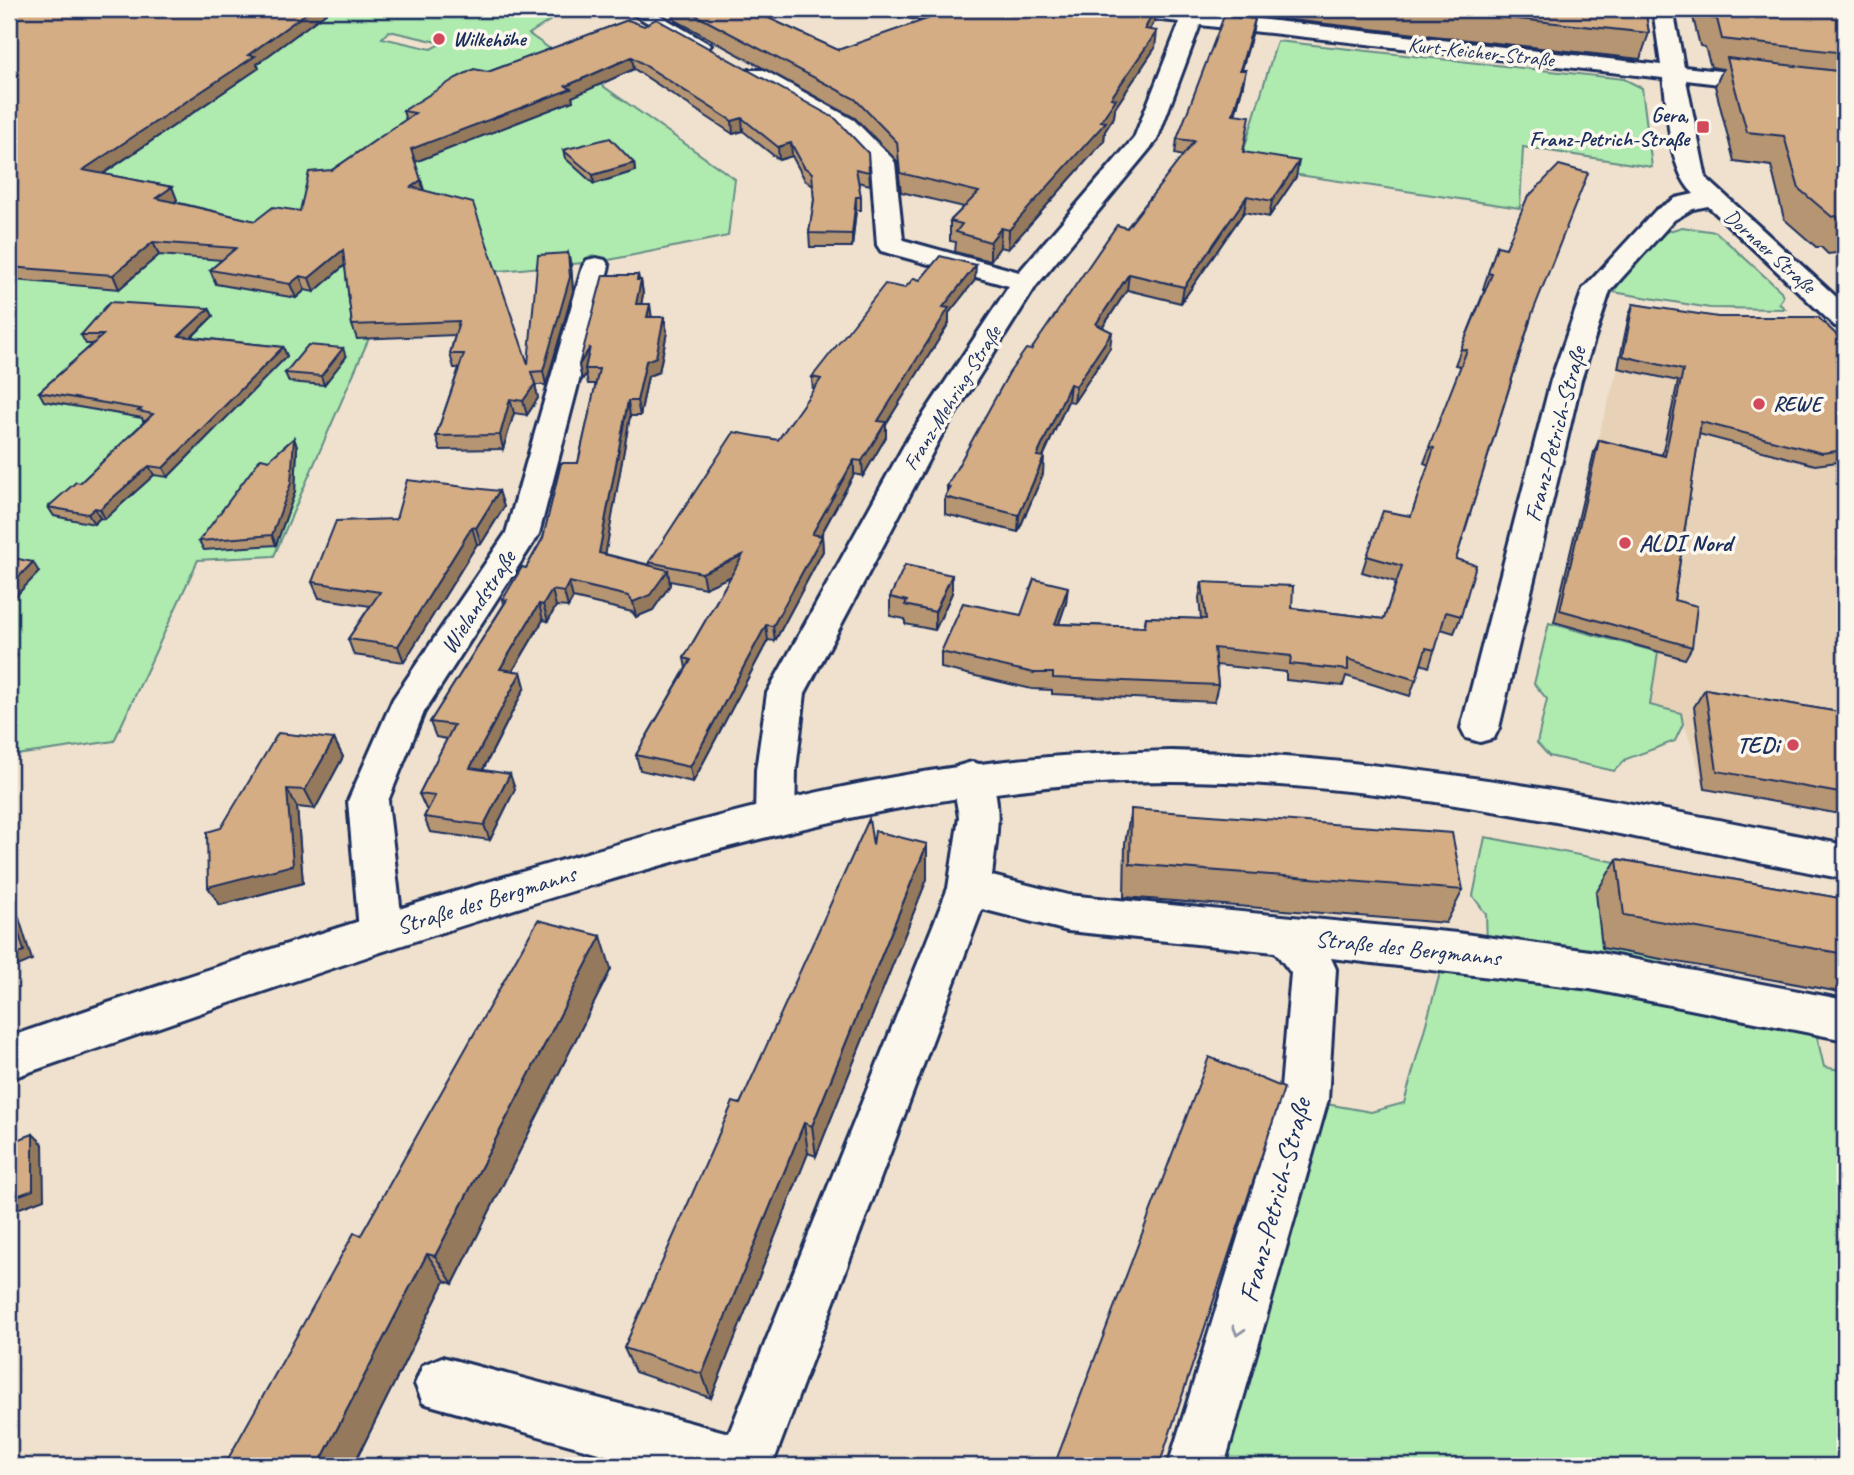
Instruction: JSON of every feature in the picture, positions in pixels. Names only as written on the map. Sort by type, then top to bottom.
[{"type":"street","points":[[634,9],[716,54]]},
{"type":"street","name":"Kurt-Keicher-Straße","points":[[1116,9],[1194,14],[1675,74],[1845,92]]},
{"type":"street","points":[[1663,9],[1688,159],[1704,189]]},
{"type":"street","name":"Franz-Mehring-Straße","points":[[775,817],[776,770],[786,693],[924,438],[1025,282],[1145,140],[1194,14]]},
{"type":"street","points":[[740,67],[846,125],[883,163],[890,246],[1025,282]]},
{"type":"street","name":"Dornaer Straße","points":[[1704,189],[1843,316]]},
{"type":"street","name":"Franz-Petrich-Straße","points":[[1480,728],[1566,380],[1597,289],[1665,215],[1704,189]]},
{"type":"street","name":"Wielandstraße","points":[[382,931],[368,801],[406,709],[522,534],[596,266]]},
{"type":"street","name":"Straße des Bergmanns","points":[[9,1058],[382,931],[775,817],[881,793],[972,778],[1066,768],[1170,765],[1282,768],[1457,788],[1845,862]]},
{"type":"street","points":[[442,1384],[744,1465],[969,888],[979,817],[972,778]]},
{"type":"street","name":"Straße des Bergmanns","points":[[969,888],[1068,913],[1457,952],[1580,969],[1845,1020]]},
{"type":"street","name":"Franz-Petrich-Straße","points":[[1196,1466],[1304,1100],[1314,969],[1289,936]]},
{"type":"shaded area","points":[[1845,360],[1845,815],[1705,789],[1681,713],[1650,705],[1658,652],[1554,622],[1594,452],[1618,368]]},
{"type":"green space","points":[[182,9],[568,9],[529,34],[735,179],[728,236],[604,261],[479,273],[376,322],[274,556],[198,560],[114,741],[9,756],[9,664],[18,655],[9,651],[9,16]],"holes":[[[389,31],[442,43],[431,49],[382,38]]]},
{"type":"green space","points":[[1277,41],[1624,79],[1642,88],[1652,167],[1523,147],[1520,208],[1239,166]]},
{"type":"green space","points":[[1682,227],[1716,232],[1781,291],[1783,297],[1779,303],[1785,309],[1710,308],[1613,292],[1659,234]]},
{"type":"green space","points":[[1549,623],[1658,652],[1650,705],[1681,713],[1683,724],[1675,741],[1626,759],[1614,771],[1549,756],[1537,743],[1547,699],[1534,684]]},
{"type":"green space","points":[[1485,837],[1845,906],[1602,948],[1660,959],[1662,975],[1487,944],[1486,914],[1473,896]]},
{"type":"green space","points":[[1445,955],[1815,1028],[1824,1067],[1845,1071],[1845,1466],[1195,1466],[1304,1100],[1371,1112],[1404,1103]]},
{"type":"building","points":[[9,9],[312,9],[248,55],[255,56],[83,170],[172,187],[156,198],[255,221],[273,207],[300,211],[309,172],[332,170],[415,113],[403,111],[456,78],[474,69],[488,72],[628,20],[644,26],[656,19],[836,119],[868,153],[869,172],[856,169],[861,197],[856,197],[852,234],[809,233],[814,200],[812,173],[804,167],[791,143],[778,147],[742,118],[732,121],[632,57],[566,86],[571,89],[411,149],[421,180],[411,187],[473,203],[528,364],[538,255],[568,253],[570,277],[543,371],[531,372],[535,384],[523,401],[510,399],[500,435],[436,436],[464,354],[450,354],[459,321],[352,325],[343,250],[309,278],[300,276],[290,284],[210,270],[236,248],[153,242],[113,275],[9,267]]},
{"type":"building","points":[[684,9],[749,9],[838,50],[956,9],[1154,9],[1145,29],[1157,31],[1111,98],[1116,99],[1101,121],[1106,122],[1009,230],[1001,228],[990,242],[956,232],[962,224],[950,221],[979,192],[900,173],[897,142],[855,99]]},
{"type":"building","points":[[1424,9],[1645,9],[1649,33]]},
{"type":"building","points":[[1708,9],[1835,9],[1845,32],[1845,53],[1722,39],[1717,19],[1711,18]]},
{"type":"building","points":[[1224,16],[1255,19],[1240,70],[1246,70],[1233,114],[1250,116],[1243,152],[1299,161],[1272,201],[1247,196],[1184,287],[1129,274],[1096,324],[1112,332],[1076,386],[1070,384],[1037,456],[1044,457],[1019,515],[945,497],[950,487],[947,486],[1009,373],[1026,349],[1031,350],[1117,225],[1127,228],[1194,141],[1177,139]]},
{"type":"building","points":[[1727,58],[1845,72],[1845,223],[1836,216],[1832,217],[1799,189],[1784,136],[1747,132]]},
{"type":"building","points":[[610,138],[634,163],[593,175],[563,150]]},
{"type":"building","points":[[1559,165],[1588,173],[1532,314],[1456,559],[1476,565],[1461,616],[1446,612],[1435,650],[1426,648],[1416,680],[1348,659],[1348,670],[1290,664],[1291,656],[1214,648],[1218,685],[1053,678],[1053,673],[1034,673],[941,652],[963,603],[1021,615],[1034,579],[1068,587],[1055,624],[1145,627],[1146,617],[1206,619],[1202,582],[1293,586],[1292,608],[1384,619],[1402,566],[1367,556],[1383,511],[1411,516],[1434,448],[1429,447],[1467,350],[1461,349],[1492,274],[1488,273],[1497,246],[1506,248],[1527,198]]},
{"type":"building","points":[[940,256],[976,265],[943,307],[949,308],[878,421],[886,422],[862,461],[854,460],[812,534],[822,536],[773,626],[766,625],[690,767],[636,755],[691,660],[684,658],[743,555],[702,573],[649,562],[734,432],[778,440],[821,379],[812,377],[885,284],[905,288],[914,278],[920,280]]},
{"type":"building","points":[[603,275],[638,275],[637,280],[641,280],[636,304],[650,304],[647,317],[664,317],[656,357],[646,361],[637,401],[628,401],[599,553],[668,570],[650,595],[633,602],[628,596],[569,582],[564,592],[552,590],[543,605],[539,604],[500,669],[521,672],[470,768],[510,774],[484,825],[424,817],[435,796],[419,794],[454,725],[430,722],[507,600],[503,599],[522,567],[526,568],[543,538],[561,463],[578,463],[599,369],[585,369],[590,347],[579,365]]},
{"type":"building","points":[[110,302],[209,308],[179,336],[283,347],[163,468],[149,466],[100,509],[95,508],[88,514],[48,507],[76,482],[80,483],[153,414],[138,411],[141,409],[39,392],[103,335],[81,335]]},
{"type":"building","points":[[1633,304],[1718,317],[1818,317],[1845,343],[1845,450],[1822,453],[1701,422],[1674,600],[1697,606],[1692,647],[1560,610],[1599,440],[1665,456],[1683,370],[1623,356]]},
{"type":"building","points":[[308,345],[343,348],[321,376],[285,373]]},
{"type":"building","points":[[294,438],[291,483],[272,535],[199,541],[261,458],[269,460]]},
{"type":"building","points":[[407,480],[499,491],[476,528],[472,527],[398,646],[348,639],[380,592],[312,582],[336,521],[396,519]]},
{"type":"building","points":[[9,557],[33,562],[9,587]]},
{"type":"building","points":[[905,565],[952,575],[935,612],[905,605],[907,601],[890,597]]},
{"type":"building","points":[[1705,689],[1845,713],[1845,794],[1717,771]]},
{"type":"building","points":[[278,733],[334,739],[305,790],[287,789],[293,865],[208,887],[207,832],[221,828]]},
{"type":"building","points":[[1131,809],[1452,833],[1463,890],[1130,864]]},
{"type":"building","points":[[869,819],[873,845],[875,831],[927,844],[812,1126],[804,1123],[702,1374],[624,1348],[733,1102],[740,1104]]},
{"type":"building","points":[[1617,859],[1845,899],[1845,954],[1624,915]]},
{"type":"building","points":[[9,902],[24,951],[9,958]]},
{"type":"building","points":[[538,920],[601,936],[435,1256],[427,1254],[318,1466],[224,1466],[354,1233],[361,1235]]},
{"type":"building","points":[[1209,1057],[1284,1088],[1159,1466],[1054,1466]]},
{"type":"building","points":[[33,1134],[33,1190],[9,1199],[9,1143]]},
{"type":"place","name":"Wilkehöhe","points":[[439,39]]},
{"type":"place","name":"Gera, Franz-Petrich-Straße","points":[[1703,127]]},
{"type":"place","name":"REWE","points":[[1759,404]]},
{"type":"place","name":"ALDI Nord","points":[[1625,543]]},
{"type":"place","name":"TEDi","points":[[1793,745]]}]
